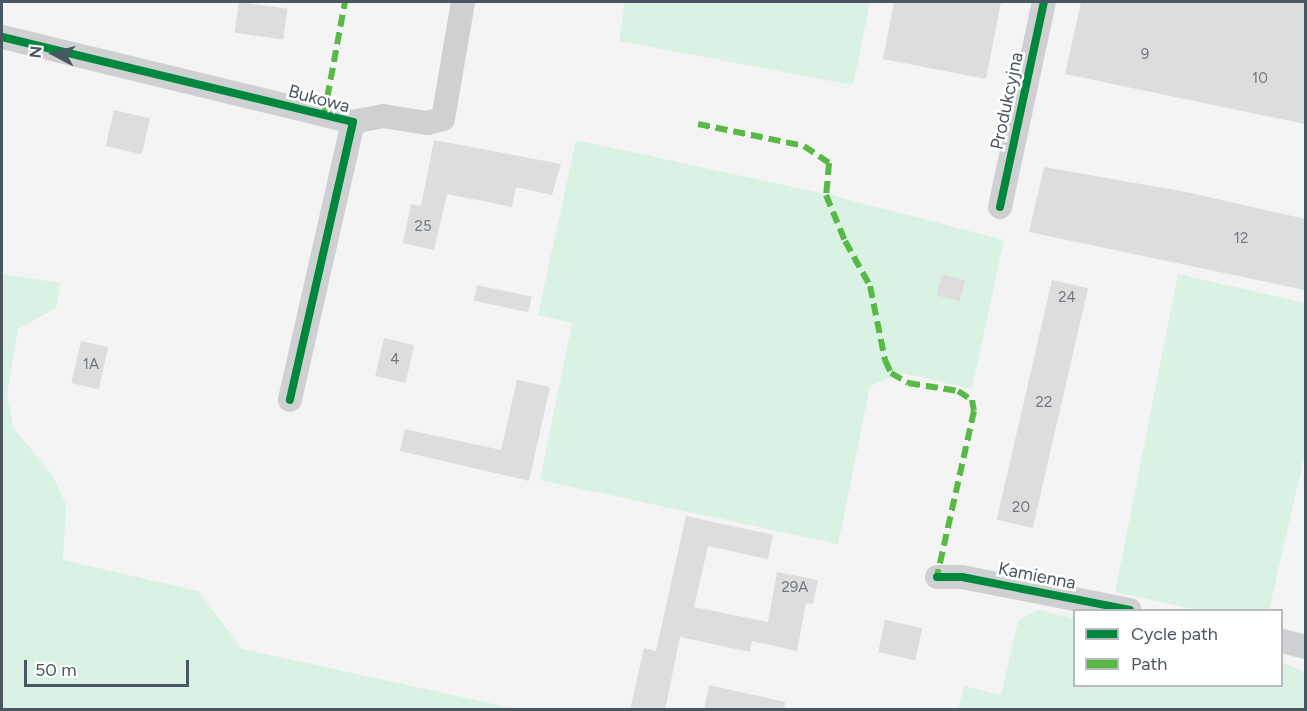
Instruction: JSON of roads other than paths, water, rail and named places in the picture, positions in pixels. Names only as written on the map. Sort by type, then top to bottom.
[{"type":"street","points":[[353,122],[383,116],[427,123],[443,119],[463,2]]},
{"type":"street","name":"Produkcyjna","points":[[999,207],[1044,2]]},
{"type":"street","name":"Bukowa","points":[[2,37],[353,122],[290,399]]},
{"type":"street","name":"Kamienna","points":[[936,577],[962,577],[1125,609]]},
{"type":"street","points":[[1283,642],[1305,647]]}]
